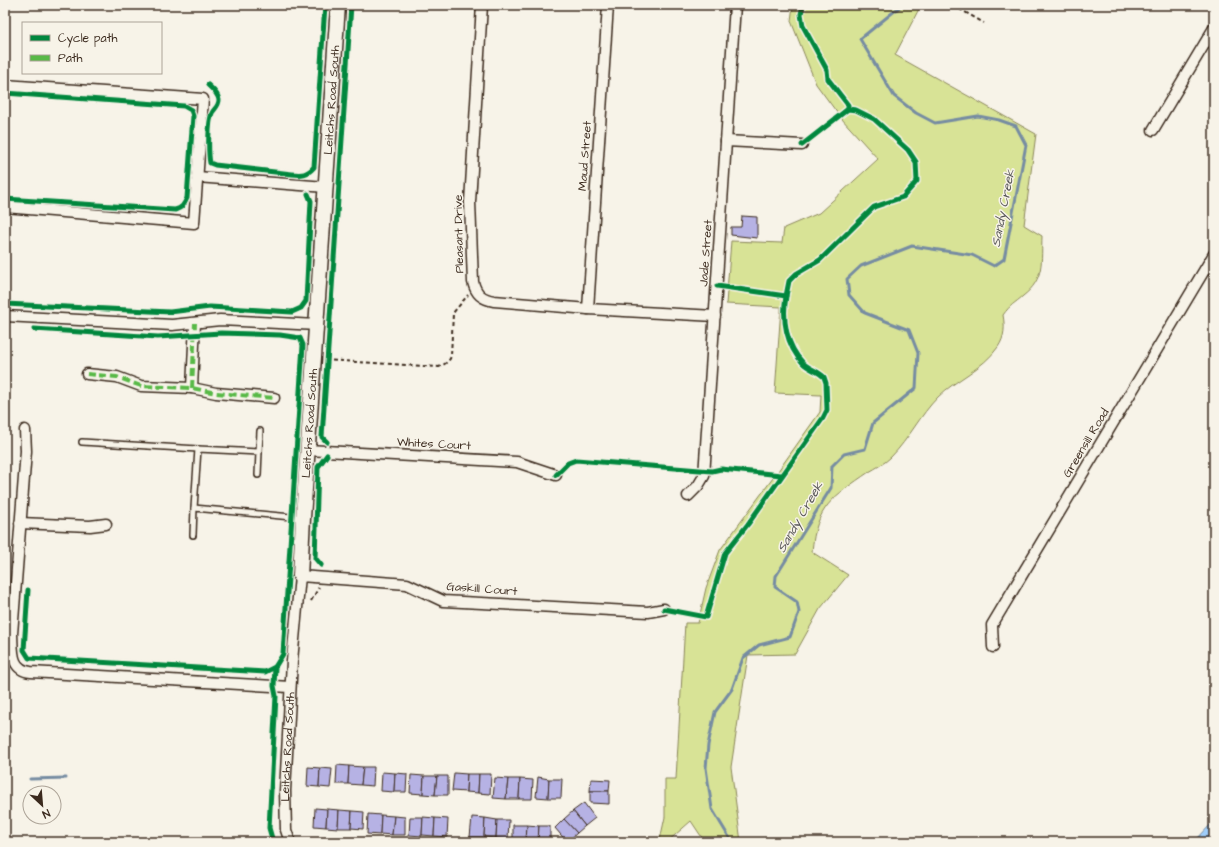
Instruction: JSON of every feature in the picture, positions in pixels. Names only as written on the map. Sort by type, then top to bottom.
[{"type":"street","name":"Leitchs Road South","points":[[290,842],[286,830],[285,791],[290,687],[300,576],[338,5]]},
{"type":"street","name":"Pleasant Drive","points":[[482,5],[470,202],[473,282],[474,288],[479,296],[494,301],[588,309],[715,316]]},
{"type":"street","name":"Maud Street","points":[[588,309],[608,5]]},
{"type":"street","name":"Jade Street","points":[[688,496],[698,486],[704,476],[735,5]]},
{"type":"street","points":[[1153,130],[1214,28]]},
{"type":"street","points":[[5,85],[203,99],[194,223],[5,207]]},
{"type":"street","points":[[726,141],[802,145]]},
{"type":"street","points":[[197,177],[326,187]]},
{"type":"street","name":"Greensill Road","points":[[992,648],[992,626],[1214,254]]},
{"type":"street","points":[[5,316],[172,325],[220,320],[316,325]]},
{"type":"street","points":[[192,388],[195,323]]},
{"type":"street","points":[[87,374],[117,377],[141,386],[192,388],[216,393],[274,398]]},
{"type":"street","points":[[25,430],[26,451],[10,662],[25,672],[290,687]]},
{"type":"street","name":"Whites Court","points":[[308,450],[517,462],[556,475]]},
{"type":"street","points":[[20,523],[90,526],[106,524]]},
{"type":"street","name":"Gaskill Court","points":[[300,576],[407,584],[443,601],[648,612],[664,609]]},
{"type":"lane","points":[[258,475],[260,431]]},
{"type":"lane","points":[[82,442],[259,452]]},
{"type":"lane","points":[[193,534],[198,448]]},
{"type":"lane","points":[[194,508],[303,518]]},
{"type":"path","points":[[953,5],[984,23]]},
{"type":"path","points":[[208,85],[215,92],[219,100],[212,114]]},
{"type":"path","points":[[209,156],[210,163],[215,165],[277,172]]},
{"type":"path","points":[[300,174],[309,173],[314,167]]},
{"type":"path","points":[[159,209],[180,209],[187,198]]},
{"type":"path","points":[[314,359],[439,367],[450,360],[453,313],[474,288]]},
{"type":"path","points":[[5,304],[170,312],[210,307],[292,312],[302,306]]},
{"type":"path","points":[[300,338],[303,345]]},
{"type":"path","points":[[317,505],[316,558],[322,565]]},
{"type":"path","points":[[311,601],[319,587]]},
{"type":"path","points":[[273,842],[269,828],[276,696],[274,686],[274,666]]},
{"type":"path","points":[[662,842],[666,839]]},
{"type":"green space","points":[[793,5],[921,5],[895,55],[1036,134],[1024,225],[1042,236],[1040,269],[1035,283],[1030,290],[1010,306],[1003,315],[1003,335],[998,347],[992,355],[985,362],[938,397],[891,457],[836,496],[822,513],[814,536],[812,552],[848,575],[820,609],[795,654],[748,655],[731,767],[741,842],[705,842],[691,821],[667,842],[658,842],[660,840],[665,817],[665,779],[676,779],[685,623],[698,623],[706,588],[720,550],[820,412],[821,395],[775,393],[781,307],[726,304],[731,241],[782,243],[784,228],[819,213],[878,159],[841,118],[816,84],[791,21]]},
{"type":"water","points":[[1214,821],[1214,842],[1194,842]]},
{"type":"building","points":[[742,216],[757,217],[757,238],[731,235],[731,227],[741,227]]},
{"type":"building","points":[[337,765],[349,766],[348,784],[336,784]]},
{"type":"building","points":[[349,766],[363,767],[361,785],[348,784]]},
{"type":"building","points":[[308,767],[320,768],[319,787],[307,786]]},
{"type":"building","points":[[363,767],[374,767],[373,786],[361,785]]},
{"type":"building","points":[[320,768],[332,769],[330,788],[319,787]]},
{"type":"building","points":[[382,772],[395,773],[394,792],[381,791]]},
{"type":"building","points":[[395,773],[407,774],[406,792],[394,792]]},
{"type":"building","points":[[454,773],[467,774],[466,792],[452,791]]},
{"type":"building","points":[[467,774],[479,774],[478,793],[466,792]]},
{"type":"building","points":[[479,774],[491,774],[490,794],[478,793]]},
{"type":"building","points":[[411,775],[424,776],[423,794],[410,793]]},
{"type":"building","points":[[424,776],[437,776],[435,795],[423,794]]},
{"type":"building","points":[[437,776],[448,776],[448,795],[435,795]]},
{"type":"building","points":[[538,777],[549,779],[548,798],[536,797]]},
{"type":"building","points":[[495,778],[508,779],[506,799],[493,798]]},
{"type":"building","points":[[508,779],[520,779],[519,799],[506,799]]},
{"type":"building","points":[[520,779],[533,780],[532,799],[519,799]]},
{"type":"building","points":[[549,779],[562,779],[561,798],[548,798]]},
{"type":"building","points":[[591,779],[610,780],[609,791],[590,791]]},
{"type":"building","points":[[590,791],[609,791],[609,804],[590,803]]},
{"type":"building","points":[[584,803],[595,818],[585,826],[573,811]]},
{"type":"building","points":[[315,808],[327,809],[326,827],[314,826]]},
{"type":"building","points":[[327,809],[339,810],[338,828],[326,827]]},
{"type":"building","points":[[339,810],[352,811],[351,828],[338,828]]},
{"type":"building","points":[[352,811],[364,812],[363,829],[351,828]]},
{"type":"building","points":[[573,811],[585,826],[577,833],[564,819]]},
{"type":"building","points":[[368,814],[381,815],[380,835],[367,834]]},
{"type":"building","points":[[381,815],[394,816],[392,835],[380,834]]},
{"type":"building","points":[[394,816],[405,817],[405,835],[392,835]]},
{"type":"building","points":[[410,817],[423,817],[422,836],[409,835]]},
{"type":"building","points":[[423,817],[435,818],[434,836],[422,835]]},
{"type":"building","points":[[472,817],[485,818],[484,837],[470,837]]},
{"type":"building","points":[[435,818],[448,819],[447,837],[434,836]]},
{"type":"building","points":[[485,818],[497,820],[496,838],[484,837]]},
{"type":"building","points":[[564,819],[577,833],[567,842],[555,828]]},
{"type":"building","points":[[497,820],[509,820],[508,839],[496,838]]},
{"type":"building","points":[[513,825],[527,825],[526,842],[513,842]]},
{"type":"building","points":[[527,825],[539,826],[538,842],[526,842]]},
{"type":"building","points":[[539,826],[550,826],[550,842],[538,842]]},
{"type":"waterway","name":"Sandy Creek","points":[[732,842],[712,809],[706,768],[708,745],[715,712],[732,689],[743,658],[759,645],[790,637],[799,612],[797,602],[775,587],[776,576],[831,488],[832,466],[844,454],[865,449],[873,423],[916,388],[918,353],[909,330],[865,313],[849,295],[847,279],[861,266],[912,246],[972,255],[994,266],[1004,259],[1026,145],[1016,126],[999,120],[978,116],[935,123],[916,113],[894,96],[860,39],[902,5]]},
{"type":"waterway","points":[[30,779],[66,778]]},
{"type":"marked path","points":[[192,388],[195,323]]},
{"type":"marked path","points":[[87,374],[117,377],[141,386],[192,388],[216,393],[274,398]]},
{"type":"cycle path","points":[[208,85],[216,93],[219,100],[212,113],[210,123],[210,163],[215,165],[296,174],[304,174],[309,172],[314,167],[325,5]]},
{"type":"cycle path","points":[[327,442],[322,437],[351,5]]},
{"type":"cycle path","points":[[802,145],[848,109],[848,105],[828,79],[827,70],[803,26],[801,14],[803,5]]},
{"type":"cycle path","points":[[5,93],[184,106],[191,110],[193,116],[187,198],[185,203],[175,210],[5,199]]},
{"type":"cycle path","points":[[717,286],[786,296],[789,281],[796,274],[820,260],[874,207],[903,197],[917,181],[916,162],[908,150],[874,119],[856,110],[848,109]]},
{"type":"cycle path","points":[[5,304],[170,312],[210,307],[292,312],[301,308],[306,301],[311,201],[308,194]]},
{"type":"cycle path","points":[[664,609],[706,617],[725,553],[748,524],[823,418],[827,410],[826,383],[824,377],[803,363],[797,356],[789,340],[785,323],[786,296]]},
{"type":"cycle path","points":[[28,590],[24,650],[29,658],[265,672],[275,667],[283,654],[303,345],[300,338],[280,335],[221,333],[158,337],[34,329]]},
{"type":"cycle path","points":[[321,565],[315,558],[318,467],[327,455]]},
{"type":"cycle path","points":[[556,475],[568,463],[576,460],[712,471],[721,469],[781,475]]},
{"type":"cycle path","points":[[273,842],[269,828],[276,696],[274,686],[275,667]]}]
